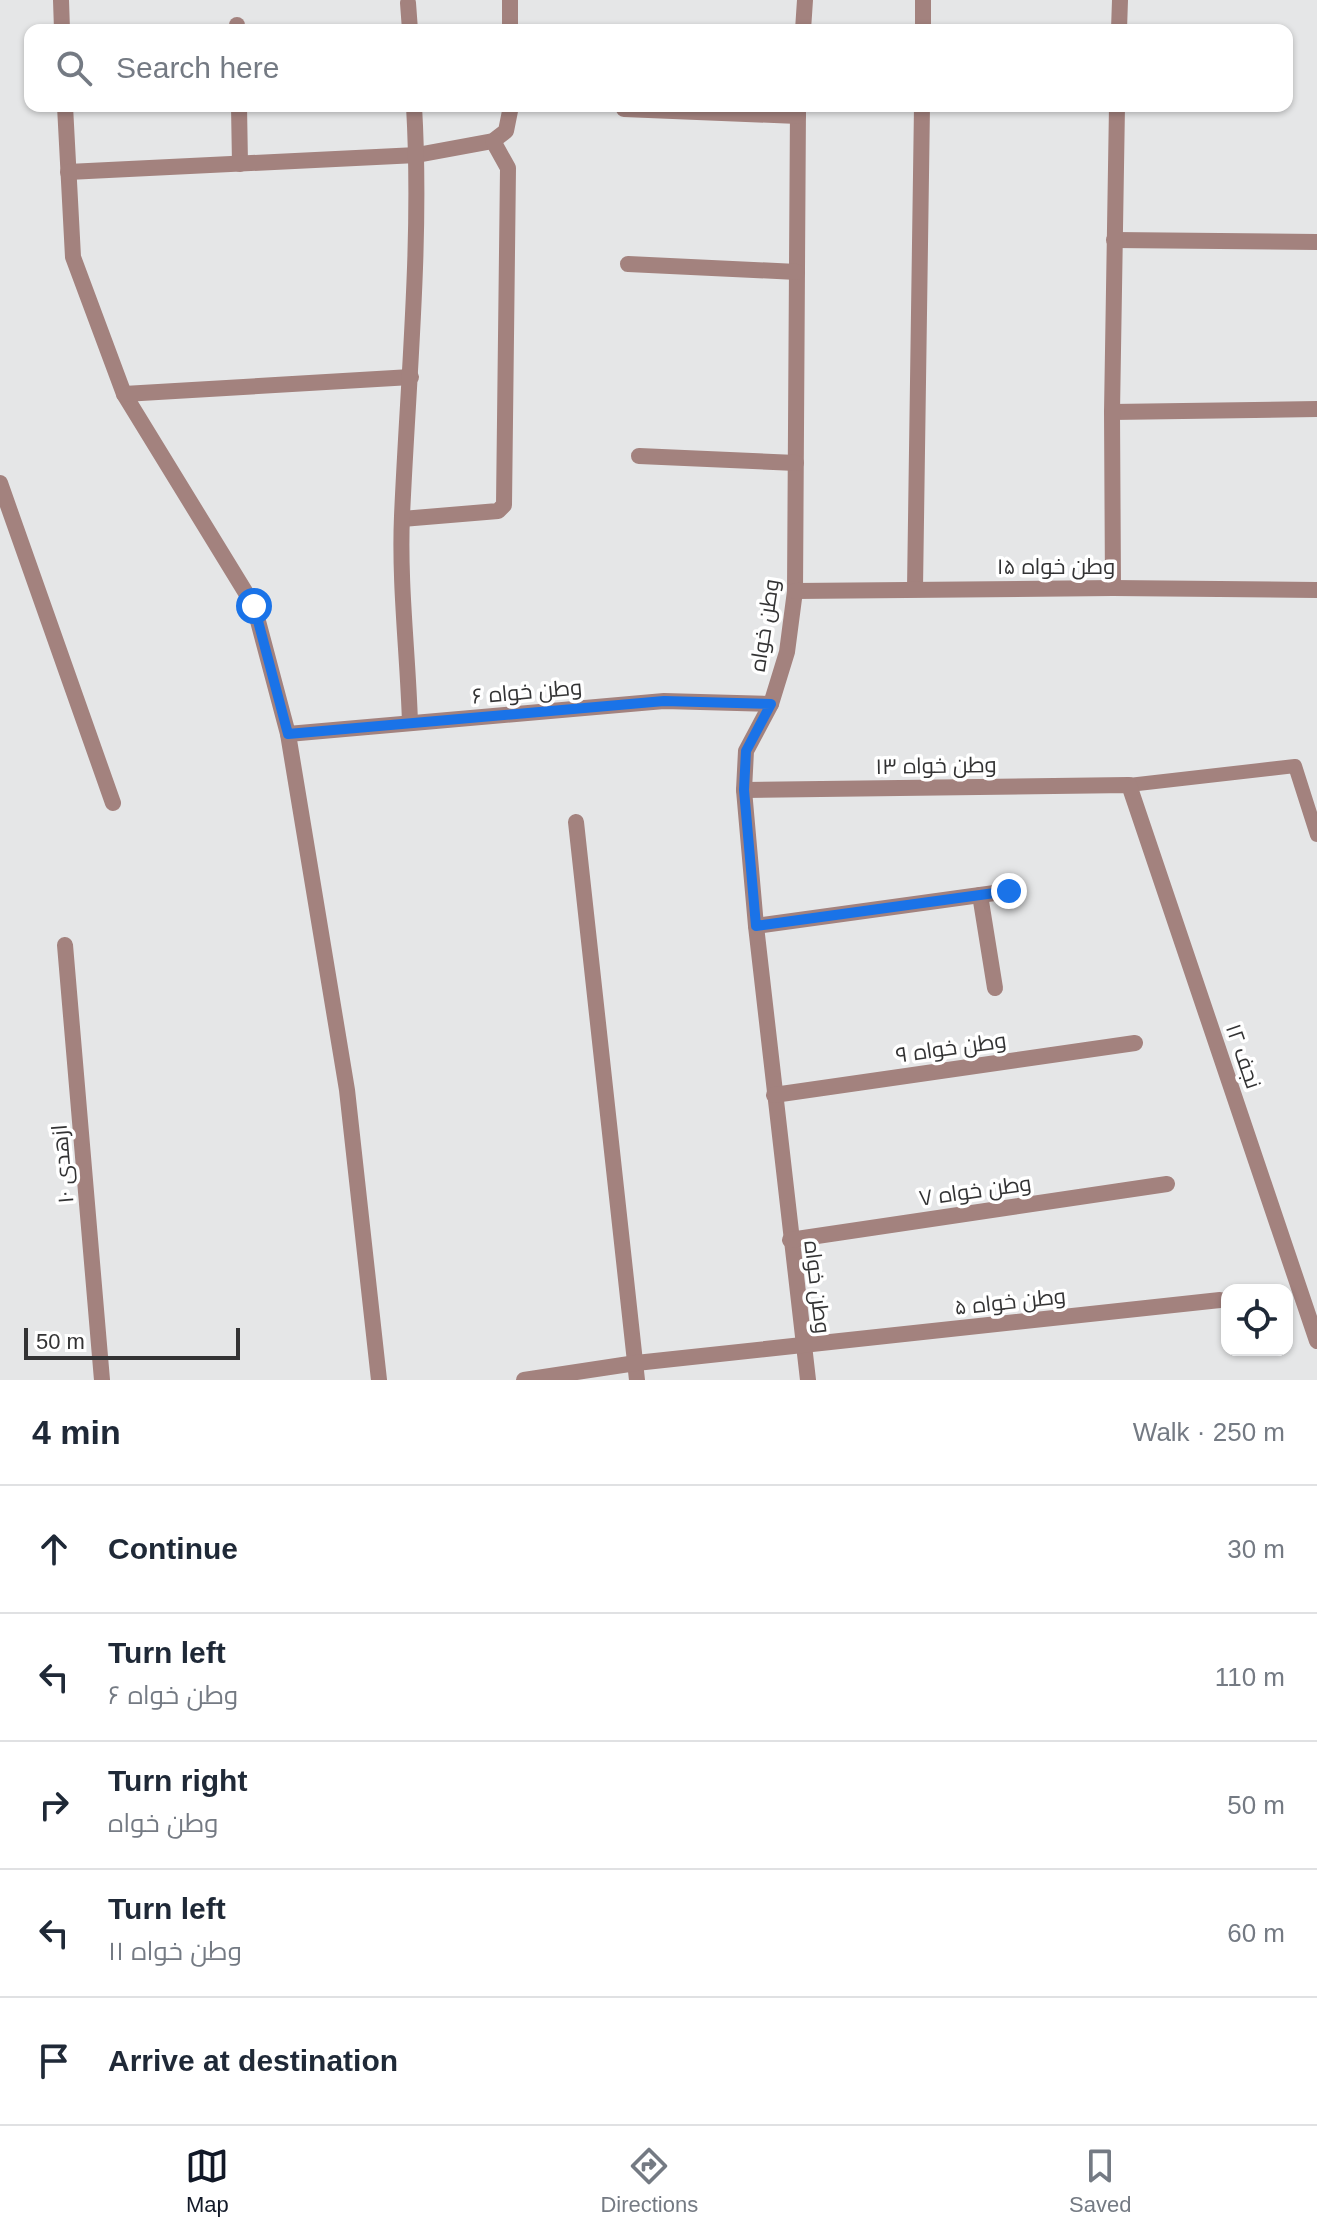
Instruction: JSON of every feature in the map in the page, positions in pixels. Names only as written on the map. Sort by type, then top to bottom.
[{"type":"street","points":[[61,0],[62,24]]},
{"type":"street","points":[[510,0],[510,24]]},
{"type":"street","points":[[803,24],[805,0]]},
{"type":"street","points":[[923,0],[923,24]]},
{"type":"street","points":[[1119,24],[1120,0]]},
{"type":"street","points":[[408,3],[410,24]]},
{"type":"street","points":[[65,112],[73,257],[124,394],[254,606],[288,734],[347,1090],[379,1380]]},
{"type":"street","points":[[239,112],[240,164]]},
{"type":"street","points":[[410,723],[402,519],[411,377],[417,155],[414,112]]},
{"type":"street","points":[[68,172],[417,155],[493,141],[506,131],[510,112]]},
{"type":"street","name":"وطن خواه","points":[[798,112],[795,591],[787,652],[771,704],[746,751],[744,790],[774,1095],[808,1380]]},
{"type":"street","points":[[915,589],[922,112]]},
{"type":"street","points":[[1113,588],[1112,412],[1117,112]]},
{"type":"street","points":[[402,519],[498,511],[504,505],[508,168],[493,141]]},
{"type":"street","points":[[1114,240],[1317,242]]},
{"type":"street","points":[[628,264],[797,272]]},
{"type":"street","points":[[124,394],[411,377]]},
{"type":"street","points":[[1112,412],[1317,409]]},
{"type":"street","points":[[639,456],[796,463]]},
{"type":"street","points":[[0,483],[113,803]]},
{"type":"street","name":"وطن خواه ۱۵","points":[[795,591],[1317,590]]},
{"type":"street","name":"وطن خواه ۶","points":[[288,734],[664,701],[771,704]]},
{"type":"street","name":"وطن خواه ۱۳","points":[[744,790],[1129,785]]},
{"type":"street","name":"نجف ۱۲","points":[[1129,785],[1317,1341]]},
{"type":"street","points":[[576,822],[636,1372]]},
{"type":"street","points":[[756,926],[1009,891]]},
{"type":"street","points":[[980,895],[995,988]]},
{"type":"street","name":"ازهدی ۱۰","points":[[65,945],[102,1380]]},
{"type":"street","name":"وطن خواه ۹","points":[[774,1095],[1135,1043]]},
{"type":"street","name":"وطن خواه ۷","points":[[790,1240],[1167,1184]]},
{"type":"street","name":"وطن خواه ۵","points":[[524,1380],[636,1372],[803,1346],[1220,1300]]},
{"type":"lane","points":[[1129,785],[1295,766],[1317,835]]},
{"type":"route","points":[[254,606],[288,734],[664,701],[771,704],[746,751],[744,790],[756,926],[1009,891]]}]
